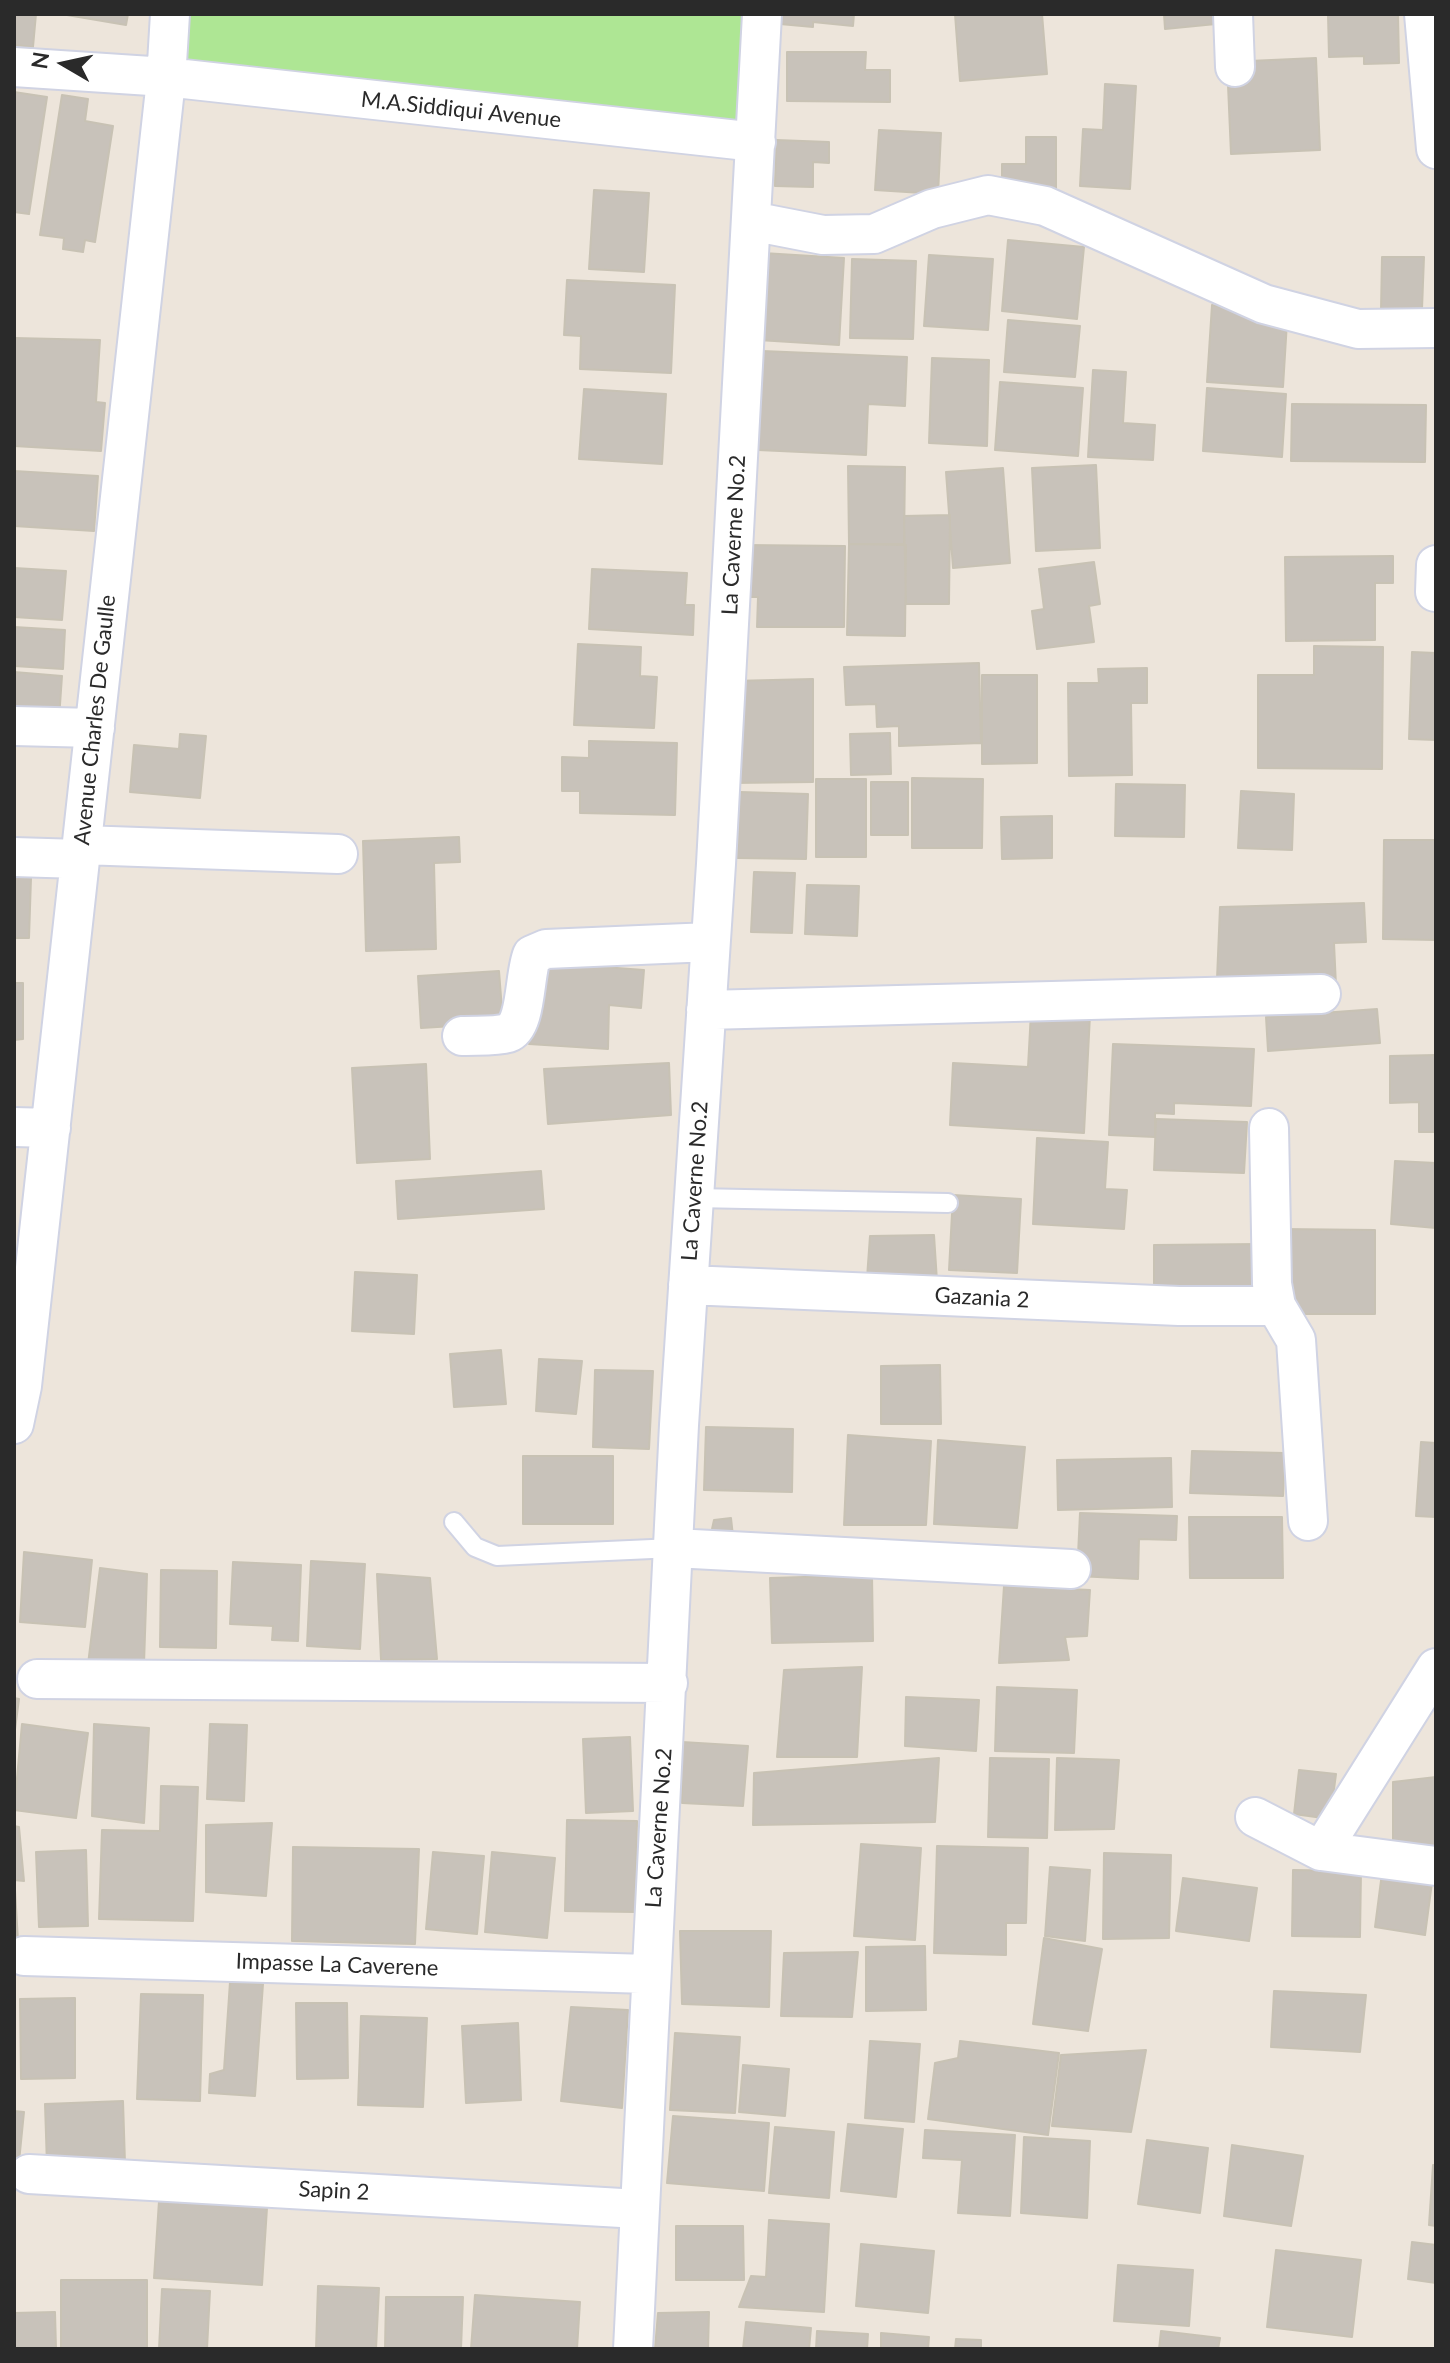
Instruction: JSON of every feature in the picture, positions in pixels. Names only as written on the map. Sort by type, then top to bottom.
[{"type":"street","name":"Avenue Charles De Gaulle","points":[[14,1424],[22,1386],[32,1128],[81,852],[166,77],[170,14]]},
{"type":"street","name":"La Caverne No.2","points":[[633,2349],[649,1974],[762,14]]},
{"type":"street","points":[[1233,14],[1235,67]]},
{"type":"street","points":[[1424,14],[1436,149]]},
{"type":"street","name":"M.A.Siddiqui Avenue","points":[[14,67],[166,77],[756,142]]},
{"type":"street","points":[[751,221],[823,235],[874,234],[932,209],[988,195],[1045,206],[1264,304],[1358,329],[1436,328]]},
{"type":"street","points":[[1435,592],[1436,565]]},
{"type":"street","points":[[14,726],[95,728]]},
{"type":"street","points":[[14,857],[81,852],[338,854]]},
{"type":"street","points":[[462,1036],[508,1033],[517,1027],[522,1015],[527,968],[532,955],[546,949],[710,942]]},
{"type":"street","points":[[706,1010],[1321,994]]},
{"type":"street","points":[[1269,1128],[1272,1284],[1276,1306],[1296,1340],[1308,1521]]},
{"type":"street","name":"Gazania 2","points":[[688,1285],[1179,1306],[1276,1306]]},
{"type":"street","points":[[674,1548],[1071,1569]]},
{"type":"street","points":[[1321,1851],[1436,1668]]},
{"type":"street","points":[[37,1679],[668,1683]]},
{"type":"street","points":[[1255,1817],[1321,1851],[1436,1866]]},
{"type":"street","name":"Impasse La Caverene","points":[[24,1956],[649,1974]]},
{"type":"street","name":"Sapin 2","points":[[29,2174],[639,2209]]},
{"type":"lane","points":[[694,1198],[948,1203]]},
{"type":"lane","points":[[454,1522],[475,1547],[497,1556],[674,1548]]},
{"type":"green space","points":[[185,14],[746,14],[745,122],[182,61]]},
{"type":"building","points":[[14,14],[36,14],[33,47],[14,45]]},
{"type":"building","points":[[61,14],[128,14],[126,25]]},
{"type":"building","points":[[781,14],[854,14],[853,26],[813,22],[813,27],[780,24]]},
{"type":"building","points":[[955,14],[1042,14],[1047,74],[960,81]]},
{"type":"building","points":[[1164,14],[1225,14],[1226,23],[1165,29]]},
{"type":"building","points":[[1328,14],[1398,14],[1399,63],[1364,64],[1364,56],[1329,57]]},
{"type":"building","points":[[787,52],[866,52],[865,70],[890,70],[890,102],[787,101]]},
{"type":"building","points":[[1316,58],[1320,150],[1231,154],[1227,62]]},
{"type":"building","points":[[1105,84],[1136,86],[1130,189],[1080,186],[1083,129],[1103,130]]},
{"type":"building","points":[[14,92],[47,97],[29,214],[14,212]]},
{"type":"building","points":[[62,95],[88,99],[85,121],[113,126],[95,242],[85,240],[83,252],[63,249],[64,238],[40,235]]},
{"type":"building","points":[[879,130],[941,133],[938,194],[875,190]]},
{"type":"building","points":[[1026,137],[1056,137],[1056,193],[1002,194],[1002,164],[1026,164]]},
{"type":"building","points":[[776,140],[829,142],[829,163],[813,162],[813,187],[775,186]]},
{"type":"building","points":[[594,190],[649,193],[644,272],[589,269]]},
{"type":"building","points":[[1008,240],[1084,247],[1077,319],[1002,311]]},
{"type":"building","points":[[763,253],[844,258],[839,345],[758,340]]},
{"type":"building","points":[[929,255],[993,259],[988,330],[924,326]]},
{"type":"building","points":[[1382,257],[1424,257],[1422,309],[1402,308],[1402,316],[1381,310]]},
{"type":"building","points":[[852,259],[916,261],[913,339],[850,338]]},
{"type":"building","points":[[567,280],[675,285],[671,373],[580,369],[581,336],[564,335]]},
{"type":"building","points":[[1212,305],[1287,322],[1283,387],[1207,382]]},
{"type":"building","points":[[1008,320],[1080,326],[1075,377],[1004,372]]},
{"type":"building","points":[[14,338],[100,340],[96,402],[105,403],[101,451],[14,446]]},
{"type":"building","points":[[762,351],[907,357],[905,406],[868,404],[866,455],[758,450]]},
{"type":"building","points":[[932,358],[989,360],[987,446],[929,443]]},
{"type":"building","points":[[1093,370],[1126,372],[1123,423],[1155,425],[1153,460],[1088,457]]},
{"type":"building","points":[[1000,382],[1083,388],[1078,456],[995,450]]},
{"type":"building","points":[[1207,388],[1286,394],[1282,457],[1203,451]]},
{"type":"building","points":[[584,389],[666,394],[662,464],[579,459]]},
{"type":"building","points":[[1292,404],[1426,405],[1425,462],[1291,461]]},
{"type":"building","points":[[1096,465],[1100,548],[1036,551],[1032,468]]},
{"type":"building","points":[[848,466],[905,467],[904,544],[849,544]]},
{"type":"building","points":[[1003,468],[1010,563],[953,568],[946,472]]},
{"type":"building","points":[[14,471],[98,476],[94,531],[14,526]]},
{"type":"building","points":[[950,515],[949,604],[906,604],[904,516]]},
{"type":"building","points":[[849,544],[906,545],[905,636],[847,635]]},
{"type":"building","points":[[744,545],[845,546],[844,627],[757,627],[758,597],[743,597]]},
{"type":"building","points":[[1393,556],[1393,583],[1375,583],[1375,640],[1286,641],[1285,557]]},
{"type":"building","points":[[1094,562],[1100,604],[1089,606],[1094,642],[1037,649],[1032,611],[1044,609],[1039,569]]},
{"type":"building","points":[[14,568],[66,571],[62,620],[14,617]]},
{"type":"building","points":[[592,569],[687,573],[685,605],[694,605],[693,635],[589,629]]},
{"type":"building","points":[[14,627],[65,630],[63,669],[14,666]]},
{"type":"building","points":[[578,644],[641,647],[640,676],[657,677],[654,728],[574,725]]},
{"type":"building","points":[[1314,646],[1383,647],[1382,769],[1258,768],[1258,675],[1314,675]]},
{"type":"building","points":[[1412,652],[1436,653],[1436,740],[1409,739]]},
{"type":"building","points":[[979,663],[981,743],[899,746],[899,726],[877,727],[876,704],[846,705],[844,667]]},
{"type":"building","points":[[1147,668],[1147,703],[1131,703],[1132,775],[1069,776],[1068,683],[1099,683],[1098,669]]},
{"type":"building","points":[[14,672],[62,676],[59,719],[14,716]]},
{"type":"building","points":[[982,675],[1037,675],[1037,763],[982,764]]},
{"type":"building","points":[[813,679],[813,782],[733,783],[732,681]]},
{"type":"building","points":[[890,733],[891,774],[851,775],[850,734]]},
{"type":"building","points":[[180,734],[206,736],[200,798],[130,792],[134,745],[179,749]]},
{"type":"building","points":[[589,741],[677,743],[675,815],[580,813],[580,791],[562,791],[562,757],[589,758]]},
{"type":"building","points":[[912,778],[983,779],[982,848],[912,848]]},
{"type":"building","points":[[816,779],[866,779],[866,857],[816,857]]},
{"type":"building","points":[[871,782],[908,782],[908,835],[871,835]]},
{"type":"building","points":[[1116,784],[1185,785],[1184,837],[1115,836]]},
{"type":"building","points":[[1241,791],[1294,794],[1292,850],[1238,848]]},
{"type":"building","points":[[740,792],[808,794],[806,859],[737,858]]},
{"type":"building","points":[[1052,816],[1052,858],[1002,859],[1001,817]]},
{"type":"building","points":[[459,837],[460,862],[434,863],[436,949],[366,951],[363,841]]},
{"type":"building","points":[[1384,840],[1436,840],[1436,940],[1383,939]]},
{"type":"building","points":[[754,872],[795,873],[792,933],[751,932]]},
{"type":"building","points":[[14,877],[31,878],[29,938],[14,938]]},
{"type":"building","points":[[807,885],[859,886],[857,936],[805,934]]},
{"type":"building","points":[[1364,903],[1366,942],[1334,943],[1336,986],[1217,979],[1220,907]]},
{"type":"building","points":[[535,962],[644,970],[641,1008],[609,1005],[608,1049],[529,1044]]},
{"type":"building","points":[[499,971],[503,1023],[421,1028],[418,976]]},
{"type":"building","points":[[14,983],[23,983],[23,1039],[14,1040]]},
{"type":"building","points":[[1377,1009],[1380,1043],[1268,1051],[1266,1017]]},
{"type":"building","points":[[1031,1012],[1090,1015],[1084,1133],[950,1125],[953,1063],[1028,1067]]},
{"type":"building","points":[[1113,1044],[1254,1049],[1251,1106],[1174,1103],[1174,1114],[1155,1113],[1155,1137],[1109,1135]]},
{"type":"building","points":[[1436,1055],[1436,1132],[1419,1132],[1419,1102],[1390,1103],[1390,1056]]},
{"type":"building","points":[[669,1063],[671,1115],[548,1124],[544,1069]]},
{"type":"building","points":[[426,1064],[430,1159],[357,1163],[352,1068]]},
{"type":"building","points":[[1156,1119],[1247,1122],[1244,1173],[1154,1170]]},
{"type":"building","points":[[1037,1138],[1108,1142],[1105,1189],[1127,1190],[1124,1229],[1033,1224]]},
{"type":"building","points":[[1395,1161],[1436,1163],[1436,1228],[1391,1224]]},
{"type":"building","points":[[541,1171],[544,1209],[398,1219],[396,1181]]},
{"type":"building","points":[[953,1195],[1021,1199],[1017,1273],[949,1270]]},
{"type":"building","points":[[1282,1229],[1375,1230],[1375,1314],[1282,1314]]},
{"type":"building","points":[[934,1235],[937,1281],[867,1278],[870,1236]]},
{"type":"building","points":[[1260,1244],[1260,1296],[1154,1298],[1154,1245]]},
{"type":"building","points":[[355,1272],[417,1275],[414,1334],[352,1331]]},
{"type":"building","points":[[501,1350],[506,1404],[454,1407],[450,1354]]},
{"type":"building","points":[[539,1359],[582,1361],[576,1414],[536,1411]]},
{"type":"building","points":[[940,1365],[941,1424],[881,1424],[881,1366]]},
{"type":"building","points":[[595,1370],[653,1371],[649,1449],[593,1447]]},
{"type":"building","points":[[706,1427],[793,1429],[792,1492],[704,1490]]},
{"type":"building","points":[[848,1435],[931,1441],[926,1525],[844,1525]]},
{"type":"building","points":[[938,1440],[1025,1447],[1017,1528],[934,1524]]},
{"type":"building","points":[[1421,1442],[1436,1443],[1436,1517],[1416,1516]]},
{"type":"building","points":[[1192,1451],[1285,1453],[1283,1496],[1190,1493]]},
{"type":"building","points":[[523,1456],[613,1456],[613,1524],[523,1524]]},
{"type":"building","points":[[1171,1458],[1172,1507],[1058,1510],[1057,1460]]},
{"type":"building","points":[[1080,1513],[1177,1516],[1176,1540],[1139,1539],[1138,1579],[1077,1576]]},
{"type":"building","points":[[1189,1517],[1282,1517],[1283,1578],[1190,1578]]},
{"type":"building","points":[[731,1518],[733,1536],[710,1538],[714,1520]]},
{"type":"building","points":[[24,1552],[92,1560],[85,1627],[20,1622]]},
{"type":"building","points":[[311,1561],[365,1564],[360,1649],[307,1646]]},
{"type":"building","points":[[233,1562],[301,1565],[298,1641],[272,1640],[273,1626],[230,1624]]},
{"type":"building","points":[[100,1568],[147,1574],[144,1664],[88,1664]]},
{"type":"building","points":[[161,1570],[217,1571],[216,1648],[160,1647]]},
{"type":"building","points":[[377,1574],[430,1578],[437,1659],[381,1660]]},
{"type":"building","points":[[872,1575],[873,1641],[772,1643],[770,1578]]},
{"type":"building","points":[[1004,1586],[1090,1590],[1087,1636],[1065,1637],[1069,1660],[999,1663]]},
{"type":"building","points":[[862,1667],[857,1757],[777,1757],[784,1670]]},
{"type":"building","points":[[997,1687],[1077,1690],[1074,1753],[995,1751]]},
{"type":"building","points":[[906,1697],[979,1700],[976,1751],[905,1746]]},
{"type":"building","points":[[14,1698],[19,1699],[14,1737]]},
{"type":"building","points":[[22,1724],[88,1733],[76,1818],[14,1810]]},
{"type":"building","points":[[94,1724],[149,1728],[144,1823],[92,1816]]},
{"type":"building","points":[[210,1724],[247,1725],[244,1801],[207,1799]]},
{"type":"building","points":[[630,1737],[633,1811],[586,1813],[583,1739]]},
{"type":"building","points":[[682,1742],[748,1746],[743,1806],[682,1803]]},
{"type":"building","points":[[939,1758],[935,1822],[753,1825],[754,1773]]},
{"type":"building","points":[[990,1758],[1049,1759],[1047,1838],[988,1837]]},
{"type":"building","points":[[1057,1758],[1119,1760],[1114,1829],[1055,1830]]},
{"type":"building","points":[[1299,1770],[1336,1774],[1330,1819],[1294,1814]]},
{"type":"building","points":[[1436,1777],[1435,1852],[1393,1850],[1393,1782]]},
{"type":"building","points":[[161,1786],[198,1787],[193,1921],[99,1919],[102,1830],[160,1831]]},
{"type":"building","points":[[567,1820],[637,1821],[635,1912],[565,1911]]},
{"type":"building","points":[[272,1823],[266,1896],[206,1892],[206,1825]]},
{"type":"building","points":[[14,1826],[19,1827],[24,1881],[14,1880]]},
{"type":"building","points":[[861,1844],[921,1848],[915,1940],[854,1936]]},
{"type":"building","points":[[937,1846],[1028,1848],[1026,1923],[1006,1923],[1006,1955],[934,1953]]},
{"type":"building","points":[[293,1847],[419,1849],[415,1944],[292,1941]]},
{"type":"building","points":[[86,1850],[88,1926],[39,1927],[36,1852]]},
{"type":"building","points":[[433,1852],[484,1856],[477,1934],[426,1929]]},
{"type":"building","points":[[492,1852],[555,1858],[547,1938],[485,1932]]},
{"type":"building","points":[[1104,1853],[1171,1855],[1169,1938],[1103,1939]]},
{"type":"building","points":[[1050,1867],[1090,1870],[1085,1941],[1045,1936]]},
{"type":"building","points":[[1293,1870],[1361,1871],[1360,1937],[1292,1936]]},
{"type":"building","points":[[1382,1873],[1433,1875],[1425,1935],[1375,1927]]},
{"type":"building","points":[[1183,1878],[1257,1888],[1249,1941],[1176,1931]]},
{"type":"building","points":[[15,1890],[18,1941],[14,1941]]},
{"type":"building","points":[[680,1931],[771,1931],[769,2007],[682,2004]]},
{"type":"building","points":[[1044,1938],[1102,1949],[1088,2031],[1033,2024]]},
{"type":"building","points":[[925,1946],[926,2010],[866,2011],[866,1947]]},
{"type":"building","points":[[858,1952],[852,2017],[781,2016],[784,1953]]},
{"type":"building","points":[[230,1982],[263,1984],[255,2096],[209,2093],[210,2074],[224,2070]]},
{"type":"building","points":[[1274,1991],[1366,1995],[1360,2052],[1271,2047]]},
{"type":"building","points":[[141,1994],[203,1995],[200,2101],[137,2099]]},
{"type":"building","points":[[75,1998],[75,2078],[21,2079],[20,1999]]},
{"type":"building","points":[[296,2003],[347,2003],[348,2078],[297,2079]]},
{"type":"building","points":[[571,2007],[628,2010],[622,2108],[561,2101]]},
{"type":"building","points":[[361,2016],[427,2018],[423,2107],[358,2105]]},
{"type":"building","points":[[518,2023],[521,2100],[466,2103],[462,2026]]},
{"type":"building","points":[[675,2033],[740,2037],[735,2113],[670,2110]]},
{"type":"building","points":[[870,2041],[920,2044],[914,2122],[865,2118]]},
{"type":"building","points":[[960,2041],[1059,2053],[1048,2135],[928,2119],[935,2063],[958,2058]]},
{"type":"building","points":[[1146,2050],[1131,2132],[1052,2126],[1061,2055]]},
{"type":"building","points":[[743,2065],[789,2069],[785,2116],[739,2112]]},
{"type":"building","points":[[123,2101],[125,2163],[47,2166],[45,2104]]},
{"type":"building","points":[[14,2111],[24,2112],[17,2182],[14,2182]]},
{"type":"building","points":[[673,2116],[769,2123],[764,2191],[667,2183]]},
{"type":"building","points":[[848,2124],[903,2129],[896,2197],[841,2191]]},
{"type":"building","points":[[775,2127],[834,2132],[829,2198],[769,2193]]},
{"type":"building","points":[[925,2130],[1015,2135],[1010,2216],[958,2213],[962,2160],[923,2158]]},
{"type":"building","points":[[1024,2137],[1090,2141],[1087,2218],[1021,2213]]},
{"type":"building","points":[[1147,2140],[1208,2148],[1200,2213],[1138,2204]]},
{"type":"building","points":[[1232,2145],[1303,2156],[1291,2226],[1224,2216]]},
{"type":"building","points":[[1433,2165],[1436,2165],[1436,2226],[1429,2225]]},
{"type":"building","points":[[159,2201],[267,2208],[262,2285],[154,2278]]},
{"type":"building","points":[[769,2220],[829,2224],[824,2312],[739,2307],[751,2276],[766,2277]]},
{"type":"building","points":[[676,2226],[743,2226],[744,2280],[676,2280]]},
{"type":"building","points":[[1412,2242],[1436,2245],[1436,2283],[1408,2279]]},
{"type":"building","points":[[861,2244],[934,2251],[928,2313],[856,2306]]},
{"type":"building","points":[[1276,2250],[1361,2260],[1352,2337],[1267,2327]]},
{"type":"building","points":[[1118,2265],[1193,2270],[1189,2326],[1114,2321]]},
{"type":"building","points":[[61,2280],[147,2280],[147,2349],[61,2349]]},
{"type":"building","points":[[318,2286],[379,2288],[376,2349],[316,2349]]},
{"type":"building","points":[[162,2289],[210,2291],[207,2349],[159,2349]]},
{"type":"building","points":[[475,2295],[580,2302],[577,2349],[471,2349]]},
{"type":"building","points":[[386,2297],[463,2297],[461,2349],[385,2349]]},
{"type":"building","points":[[55,2312],[56,2349],[14,2349],[14,2313]]},
{"type":"building","points":[[709,2312],[708,2349],[655,2349],[658,2313]]},
{"type":"building","points":[[746,2322],[811,2328],[809,2349],[743,2349]]},
{"type":"building","points":[[817,2331],[868,2334],[867,2349],[816,2349]]},
{"type":"building","points":[[1161,2331],[1220,2338],[1218,2349],[1159,2349]]},
{"type":"building","points":[[881,2333],[929,2337],[928,2349],[881,2349]]},
{"type":"building","points":[[956,2339],[981,2340],[981,2349],[955,2349]]}]
